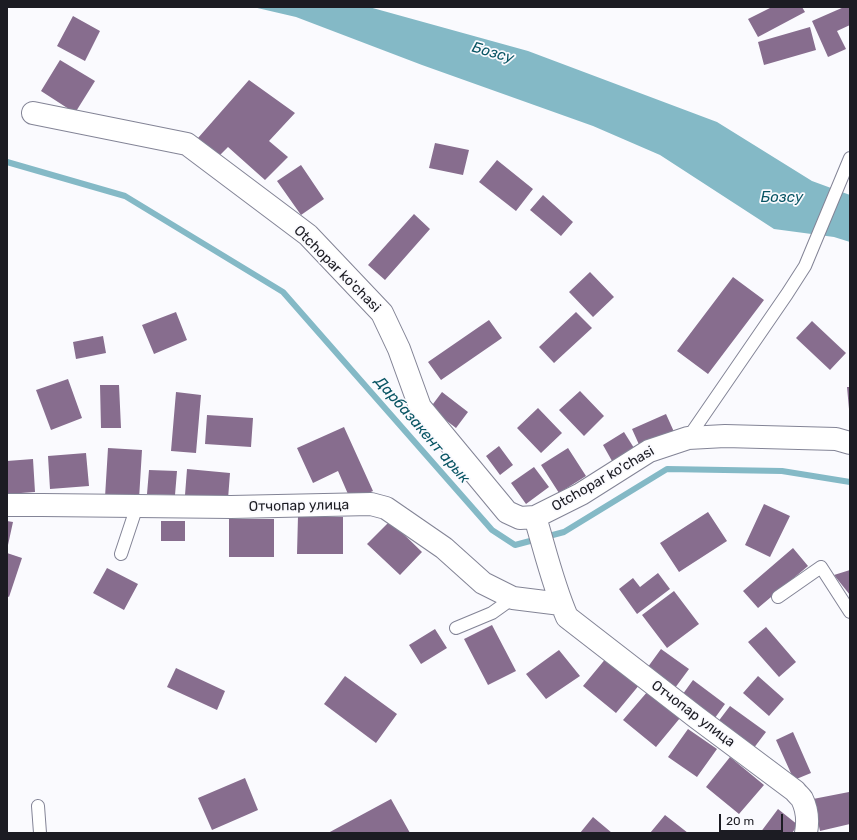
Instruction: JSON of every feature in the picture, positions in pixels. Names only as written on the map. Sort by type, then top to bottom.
[{"type":"street","name":"Otchopar ko'chasi","points":[[33,113],[187,144],[308,236],[382,313],[399,349],[420,407],[507,512],[520,518],[535,517],[581,494],[648,451],[688,438],[733,436],[836,439],[850,443]]},
{"type":"street","name":"Отчопар улица","points":[[7,505],[232,507],[371,504],[386,508],[444,548],[483,584],[513,598],[561,604]]},
{"type":"street","name":"Отчопар улица","points":[[535,517],[561,604],[567,617],[696,717],[795,791],[802,799],[805,809],[807,826],[806,833]]},
{"type":"lane","points":[[688,438],[805,266],[850,158]]},
{"type":"lane","points":[[121,554],[137,506]]},
{"type":"lane","points":[[778,597],[820,567],[850,612]]},
{"type":"lane","points":[[456,628],[492,613],[513,598]]},
{"type":"lane","points":[[38,806],[40,833]]},
{"type":"water","name":"Бозсу","points":[[253,7],[369,7],[528,51],[717,122],[812,181],[850,195],[850,242],[834,237],[774,229],[660,155],[593,126],[422,65],[296,17]]},
{"type":"building","points":[[772,7],[802,7],[805,12],[758,37],[748,19]]},
{"type":"building","points":[[844,7],[850,7],[850,25],[837,31],[846,49],[828,57],[812,21]]},
{"type":"building","points":[[73,16],[100,31],[85,61],[57,46]]},
{"type":"building","points":[[810,27],[816,50],[764,65],[758,42]]},
{"type":"building","points":[[60,60],[95,81],[75,113],[41,91]]},
{"type":"building","points":[[249,80],[295,113],[269,141],[288,157],[265,180],[228,147],[218,157],[198,138]]},
{"type":"building","points":[[435,143],[469,150],[463,175],[429,168]]},
{"type":"building","points":[[497,160],[533,189],[516,211],[479,182]]},
{"type":"building","points":[[301,165],[324,199],[301,215],[277,181]]},
{"type":"building","points":[[543,195],[573,222],[561,236],[530,210]]},
{"type":"building","points":[[414,214],[430,229],[385,280],[368,265]]},
{"type":"building","points":[[590,272],[614,297],[593,317],[569,292]]},
{"type":"building","points":[[733,277],[764,300],[708,374],[677,351]]},
{"type":"building","points":[[176,312],[187,340],[154,354],[142,325]]},
{"type":"building","points":[[576,312],[592,328],[554,363],[539,347]]},
{"type":"building","points":[[489,320],[502,338],[441,380],[428,362]]},
{"type":"building","points":[[812,321],[846,353],[830,370],[796,338]]},
{"type":"building","points":[[103,336],[106,353],[76,359],[73,342]]},
{"type":"building","points":[[68,379],[82,418],[51,430],[36,390]]},
{"type":"building","points":[[100,385],[119,385],[121,428],[101,428]]},
{"type":"building","points":[[847,387],[850,387],[850,409],[849,409]]},
{"type":"building","points":[[580,391],[604,416],[584,436],[559,410]]},
{"type":"building","points":[[176,392],[201,395],[196,453],[171,451]]},
{"type":"building","points":[[442,392],[468,412],[456,428],[430,408]]},
{"type":"building","points":[[538,408],[562,433],[541,453],[517,428]]},
{"type":"building","points":[[666,414],[675,434],[641,449],[632,429]]},
{"type":"building","points":[[207,415],[253,418],[251,447],[205,444]]},
{"type":"building","points":[[344,427],[373,491],[351,501],[338,471],[313,483],[297,448]]},
{"type":"building","points":[[624,432],[634,448],[612,461],[603,445]]},
{"type":"building","points":[[499,446],[513,465],[500,475],[486,456]]},
{"type":"building","points":[[108,448],[142,450],[139,499],[105,497]]},
{"type":"building","points":[[568,448],[586,476],[559,493],[541,465]]},
{"type":"building","points":[[86,453],[89,486],[50,489],[48,456]]},
{"type":"building","points":[[33,459],[35,492],[7,494],[7,461]]},
{"type":"building","points":[[534,467],[549,487],[526,504],[511,483]]},
{"type":"building","points":[[187,469],[230,473],[228,499],[185,495]]},
{"type":"building","points":[[149,470],[177,471],[175,495],[147,494]]},
{"type":"building","points":[[764,504],[790,516],[770,557],[745,545]]},
{"type":"building","points":[[708,512],[727,541],[679,572],[660,543]]},
{"type":"building","points":[[298,516],[343,517],[343,554],[297,554]]},
{"type":"building","points":[[229,519],[274,519],[274,557],[229,557]]},
{"type":"building","points":[[7,521],[13,522],[8,545],[7,545]]},
{"type":"building","points":[[161,521],[185,521],[185,541],[161,541]]},
{"type":"building","points":[[390,521],[422,552],[400,575],[367,544]]},
{"type":"building","points":[[793,548],[808,566],[758,608],[743,591]]},
{"type":"building","points":[[7,553],[22,558],[9,597],[7,596]]},
{"type":"building","points":[[107,568],[138,584],[124,610],[93,593]]},
{"type":"building","points":[[850,570],[850,595],[834,575]]},
{"type":"building","points":[[658,573],[670,589],[637,614],[619,589],[633,578],[640,587]]},
{"type":"building","points":[[674,591],[699,624],[667,648],[642,615]]},
{"type":"building","points":[[492,625],[516,671],[488,685],[464,639]]},
{"type":"building","points":[[766,627],[796,662],[779,677],[748,642]]},
{"type":"building","points":[[435,629],[447,648],[421,664],[409,645]]},
{"type":"building","points":[[661,649],[689,669],[672,692],[645,671]]},
{"type":"building","points":[[559,650],[580,676],[546,699],[526,674]]},
{"type":"building","points":[[607,657],[640,684],[616,713],[583,686]]},
{"type":"building","points":[[176,668],[225,691],[217,710],[167,687]]},
{"type":"building","points":[[345,676],[397,714],[376,743],[324,704]]},
{"type":"building","points":[[758,676],[784,699],[769,716],[743,693]]},
{"type":"building","points":[[693,680],[725,704],[712,722],[680,698]]},
{"type":"building","points":[[648,691],[680,718],[656,747],[623,720]]},
{"type":"building","points":[[730,706],[766,732],[750,753],[714,727]]},
{"type":"building","points":[[688,729],[717,749],[697,777],[668,757]]},
{"type":"building","points":[[793,732],[811,773],[794,780],[776,740]]},
{"type":"building","points":[[730,757],[764,785],[739,814],[706,787]]},
{"type":"building","points":[[245,778],[258,810],[212,830],[198,798]]},
{"type":"building","points":[[849,792],[850,824],[820,831],[813,799]]},
{"type":"building","points":[[391,799],[410,833],[328,833]]},
{"type":"building","points":[[778,809],[798,825],[792,833],[760,833]]},
{"type":"building","points":[[665,815],[688,833],[650,833]]},
{"type":"building","points":[[593,817],[612,833],[580,833]]},
{"type":"waterway","name":"Дарбазакент арык","points":[[7,162],[125,196],[283,292],[492,530],[515,545],[564,532],[667,469],[782,471],[850,482]]}]
